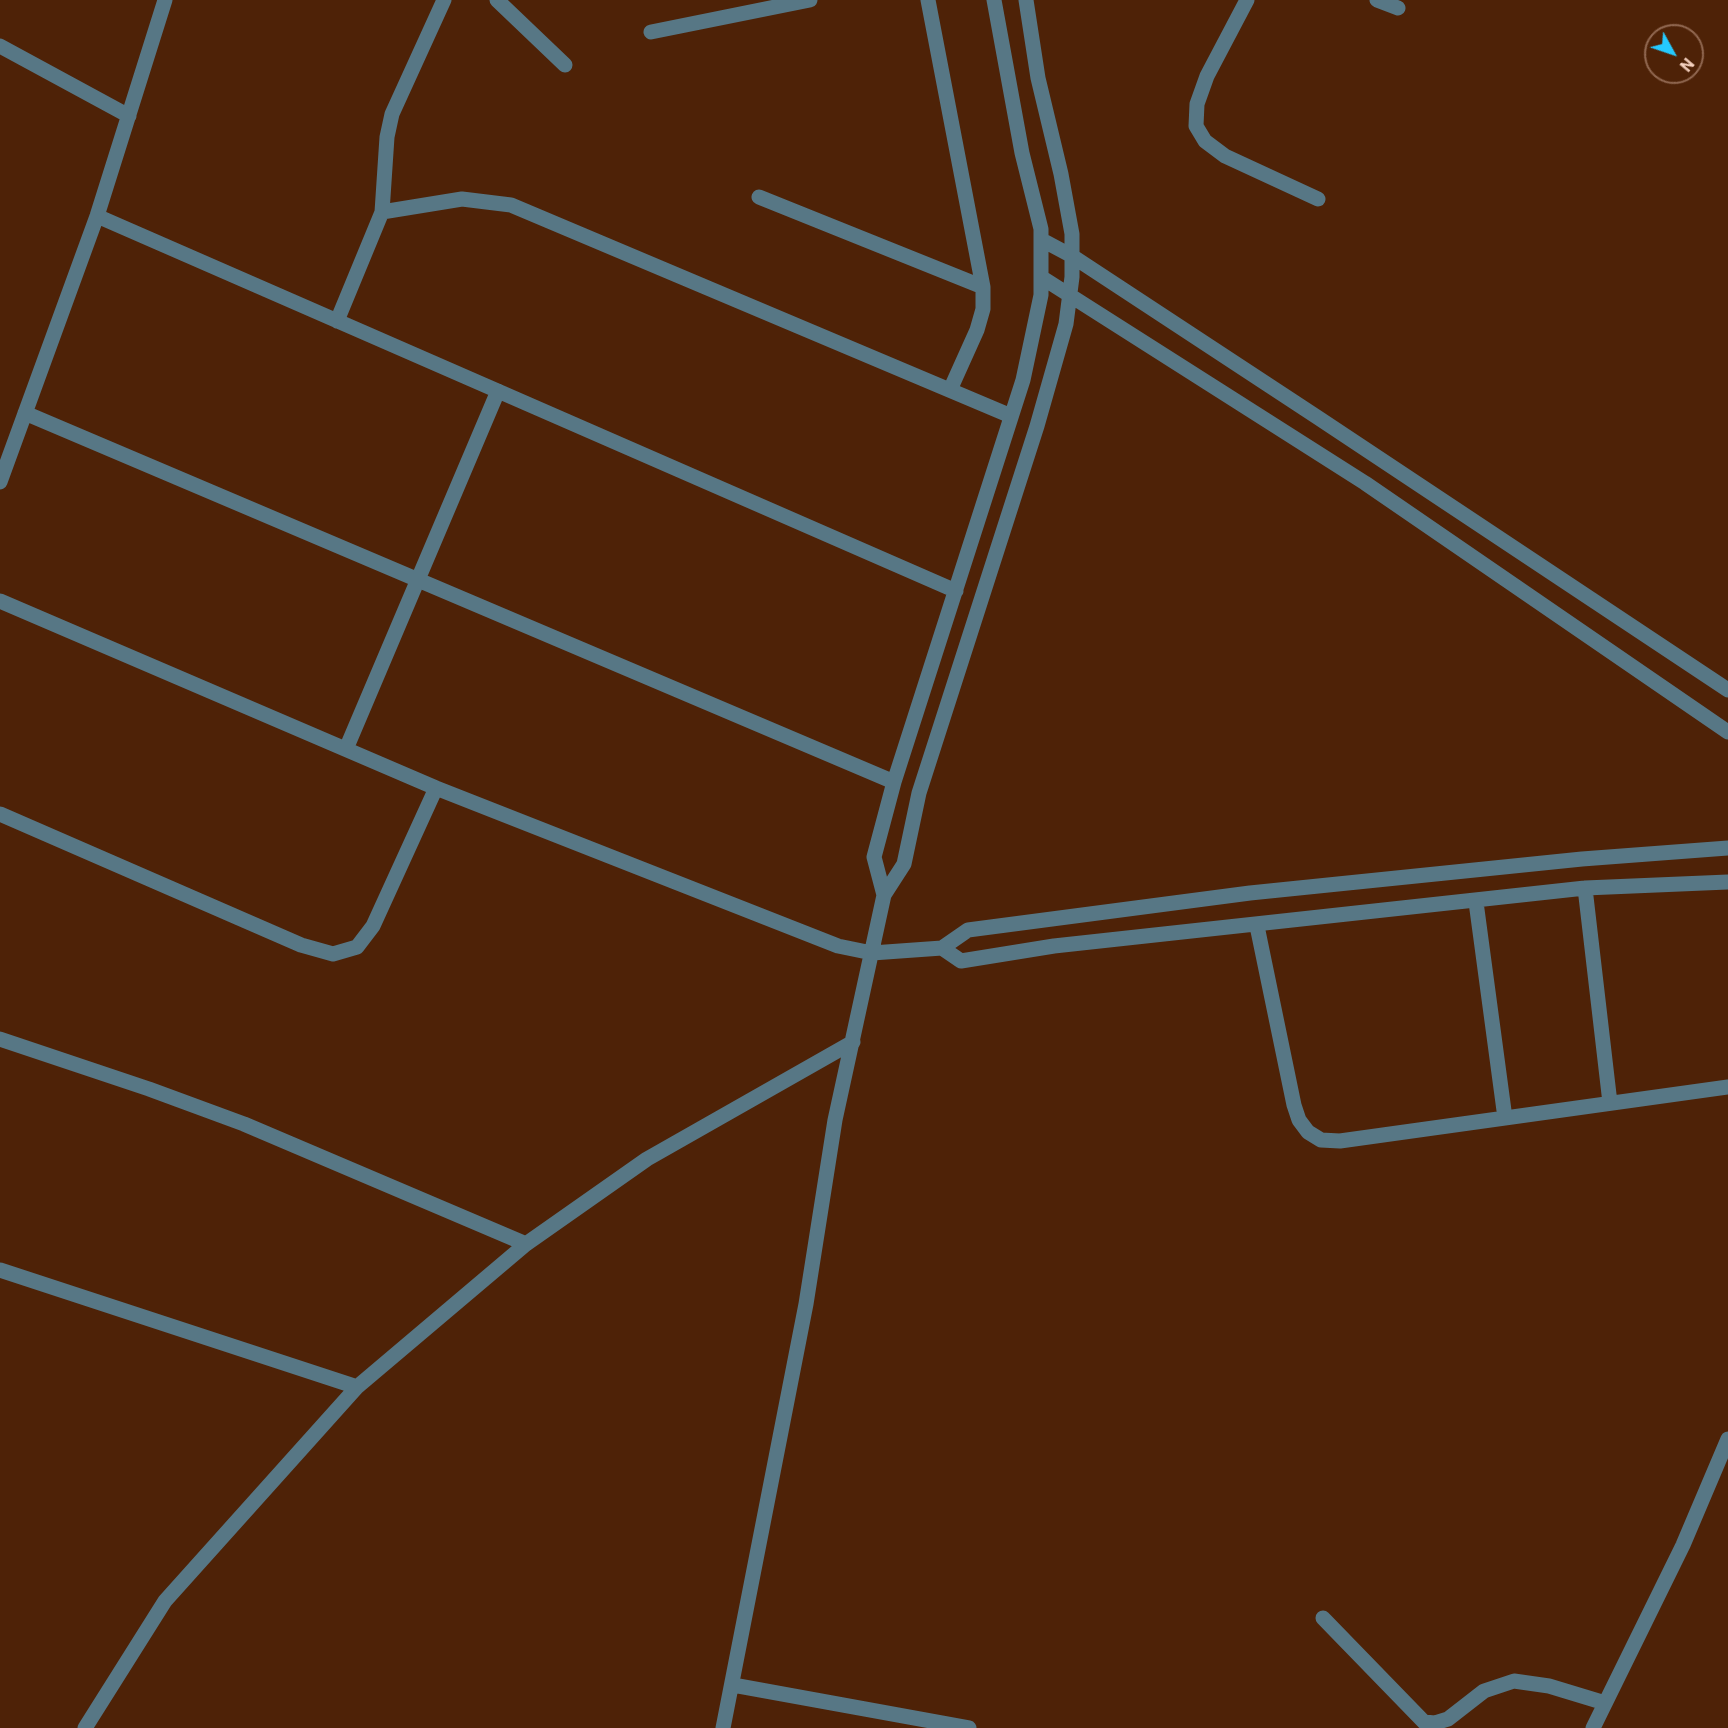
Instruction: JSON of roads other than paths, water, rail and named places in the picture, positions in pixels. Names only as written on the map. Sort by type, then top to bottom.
[{"type":"street","points":[[0,482],[98,216],[165,0]]},
{"type":"street","points":[[337,321],[382,212],[387,137],[392,114],[444,0]]},
{"type":"street","points":[[497,0],[565,65]]},
{"type":"street","points":[[651,32],[810,0]]},
{"type":"street","points":[[928,0],[983,287],[983,309],[977,330],[950,390]]},
{"type":"street","points":[[884,895],[874,857],[894,782],[1011,416],[1038,317],[1042,240],[1022,153],[994,0]]},
{"type":"street","points":[[723,1728],[806,1304],[836,1120],[884,895],[904,864],[919,793],[1053,372],[1066,324],[1070,293],[1072,234],[1062,174],[1038,78],[1026,0]]},
{"type":"street","points":[[1246,0],[1207,76],[1197,104],[1196,126],[1205,141],[1225,156],[1318,199]]},
{"type":"street","points":[[1377,0],[1398,8]]},
{"type":"street","points":[[0,46],[129,116]]},
{"type":"street","points":[[759,197],[983,287]]},
{"type":"street","points":[[382,212],[462,199],[511,205],[1011,416]]},
{"type":"street","points":[[98,216],[956,591]]},
{"type":"street","points":[[1042,240],[1072,256],[1728,690]]},
{"type":"street","points":[[1041,277],[1070,293],[1365,483],[1728,732]]},
{"type":"street","points":[[346,749],[498,391]]},
{"type":"street","points":[[25,413],[894,782]]},
{"type":"street","points":[[0,601],[436,788],[838,946],[872,953],[942,948],[968,930],[1250,893],[1582,859],[1728,848]]},
{"type":"street","points":[[0,814],[302,945],[333,954],[357,947],[373,926],[436,788]]},
{"type":"street","points":[[942,948],[961,962],[1054,946],[1257,926],[1585,888],[1728,882]]},
{"type":"street","points":[[1585,888],[1610,1103]]},
{"type":"street","points":[[1476,902],[1505,1118]]},
{"type":"street","points":[[1257,926],[1294,1105],[1299,1120],[1308,1132],[1321,1140],[1340,1141],[1728,1087]]},
{"type":"street","points":[[0,1039],[149,1089],[254,1128],[526,1244]]},
{"type":"street","points":[[85,1728],[165,1601],[357,1387],[526,1244],[647,1159],[853,1042]]},
{"type":"street","points":[[0,1270],[357,1387]]},
{"type":"street","points":[[1593,1728],[1683,1545],[1728,1439]]},
{"type":"street","points":[[1323,1618],[1424,1722],[1435,1723],[1448,1719],[1484,1691],[1514,1681],[1549,1686],[1605,1703]]},
{"type":"street","points":[[733,1685],[969,1728]]}]
